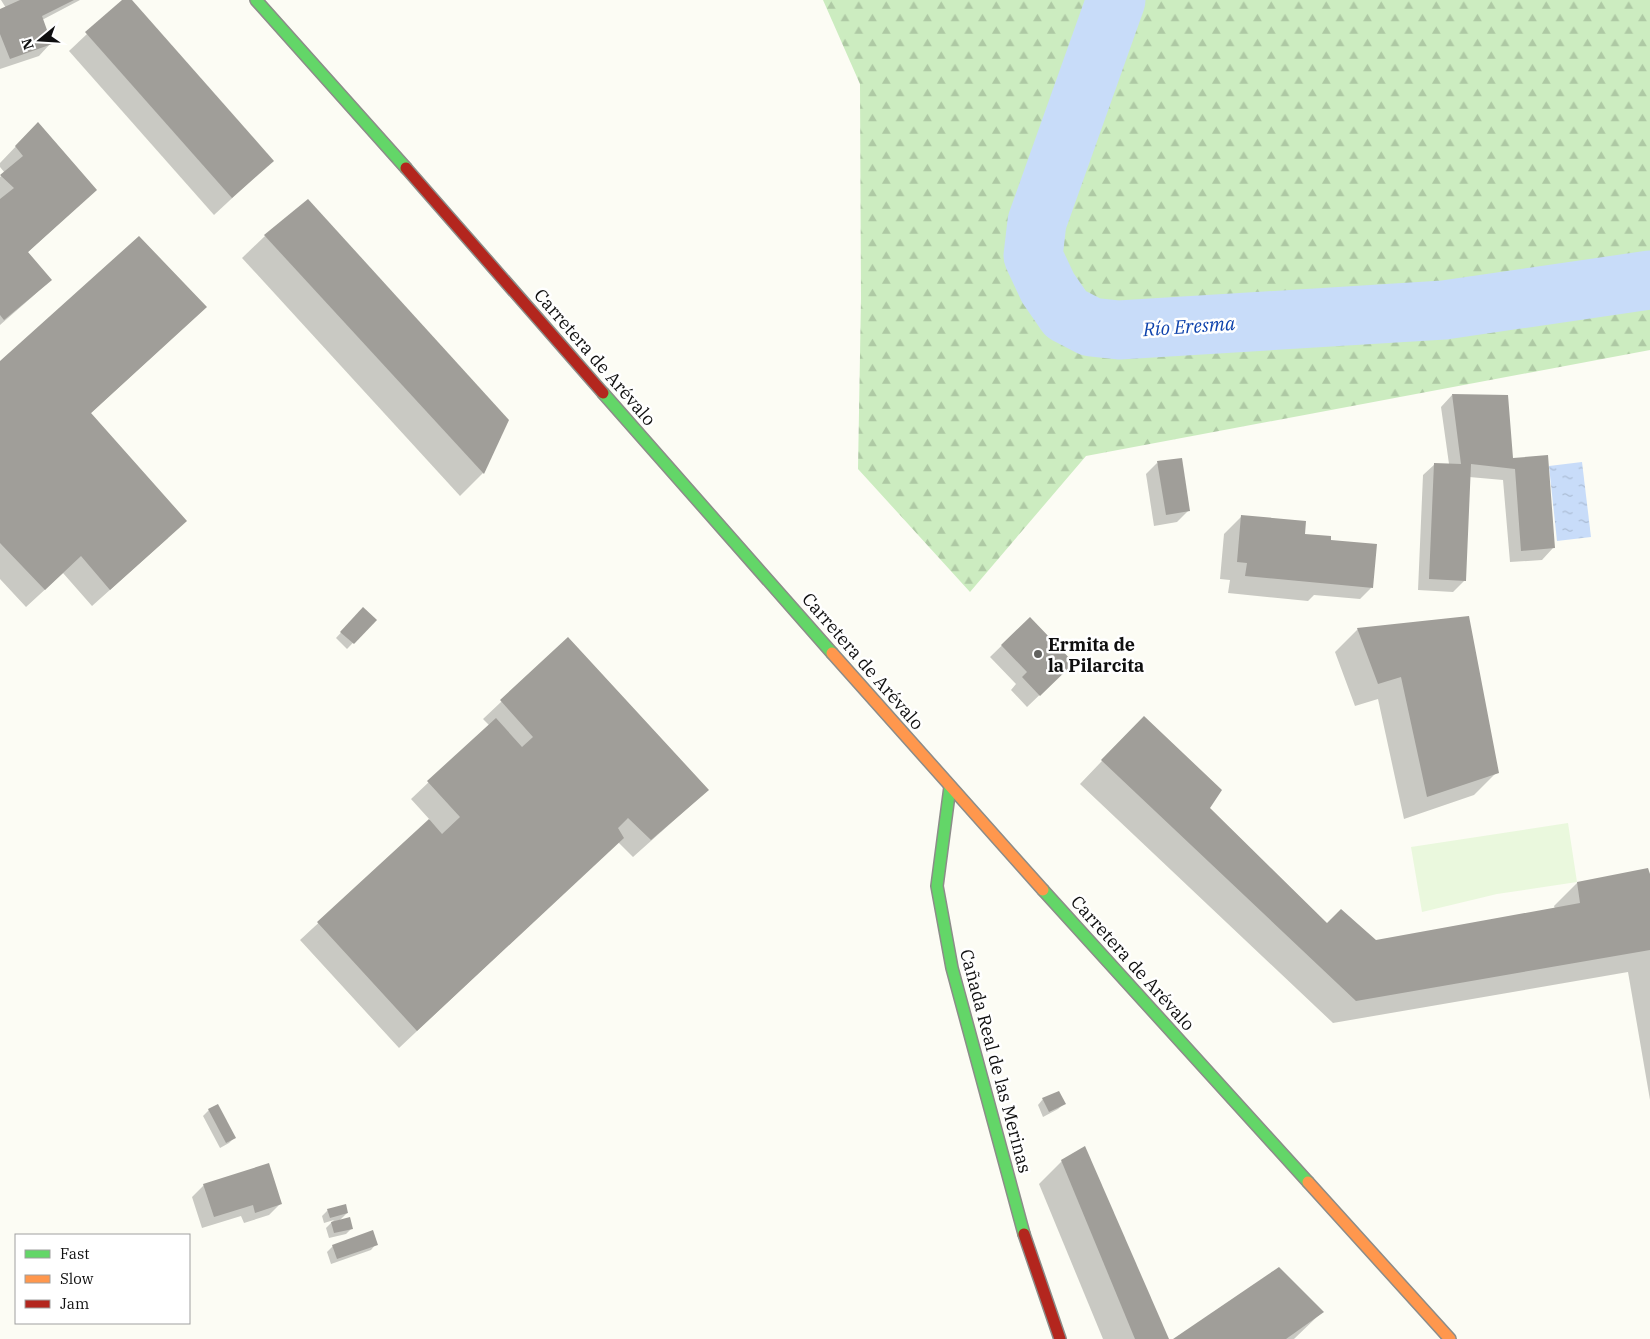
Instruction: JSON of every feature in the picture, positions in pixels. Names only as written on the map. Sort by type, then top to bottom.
[{"type":"main road","name":"Carretera de Arévalo","points":[[256,0],[950,786],[1450,1339]]},
{"type":"main road","name":"Cañada Real de las Merinas","points":[[950,786],[937,886],[952,968],[1026,1241],[1060,1339]]},
{"type":"green space","points":[[823,0],[1650,0],[1650,350],[1086,456],[970,592],[858,469],[861,298],[860,84]]},
{"type":"green space","points":[[1568,823],[1577,882],[1497,894],[1422,912],[1411,847]]},
{"type":"water","points":[[1582,462],[1591,537],[1557,541],[1549,466]]},
{"type":"building","points":[[20,0],[74,0],[42,16],[52,44],[10,59],[0,34],[0,9]]},
{"type":"building","points":[[122,0],[132,0],[274,161],[232,198],[85,32]]},
{"type":"building","points":[[38,122],[97,190],[28,252],[52,280],[4,320],[0,315],[0,199],[14,188],[0,175],[23,156],[15,146]]},
{"type":"building","points":[[308,199],[509,420],[484,474],[264,235]]},
{"type":"building","points":[[139,236],[207,307],[91,413],[187,521],[110,590],[81,556],[45,590],[0,543],[0,361]]},
{"type":"building","points":[[1452,394],[1508,395],[1513,458],[1548,455],[1555,548],[1521,551],[1515,469],[1471,464],[1466,581],[1429,579],[1434,463],[1461,464]]},
{"type":"building","points":[[1182,458],[1190,511],[1166,515],[1157,461]]},
{"type":"building","points":[[1241,515],[1306,521],[1305,534],[1331,536],[1331,540],[1377,544],[1373,588],[1245,576],[1247,563],[1237,562]]},
{"type":"building","points":[[363,607],[377,620],[354,644],[340,632]]},
{"type":"building","points":[[1469,616],[1499,773],[1427,797],[1401,677],[1378,684],[1357,628]]},
{"type":"building","name":"Ermita de la Pilarcita","points":[[1030,617],[1074,663],[1040,696],[1022,677],[1027,672],[1001,645]]},
{"type":"building","points":[[568,637],[709,790],[651,840],[628,818],[618,828],[624,838],[417,1031],[317,922],[429,819],[442,834],[460,817],[427,781],[496,718],[522,747],[533,737],[500,700]]},
{"type":"building","points":[[1144,716],[1222,790],[1210,808],[1327,923],[1341,909],[1376,940],[1580,903],[1577,882],[1648,868],[1650,874],[1650,950],[1356,1001],[1101,760]]},
{"type":"building","points":[[1059,1091],[1066,1104],[1049,1112],[1042,1098]]},
{"type":"building","points":[[218,1104],[236,1138],[226,1143],[208,1109]]},
{"type":"building","points":[[1085,1146],[1169,1339],[1135,1339],[1061,1160]]},
{"type":"building","points":[[269,1163],[282,1204],[255,1213],[253,1205],[214,1217],[203,1184]]},
{"type":"building","points":[[346,1204],[348,1213],[330,1218],[327,1209]]},
{"type":"building","points":[[350,1217],[353,1229],[334,1233],[331,1222]]},
{"type":"building","points":[[373,1230],[378,1245],[337,1259],[332,1245]]},
{"type":"building","points":[[1279,1267],[1324,1312],[1286,1339],[1173,1339]]},
{"type":"waterway","name":"Río Eresma","points":[[1116,0],[1037,222],[1033,256],[1048,288],[1066,314],[1091,327],[1119,330],[1444,310],[1650,280]]},
{"type":"traffic: fast","points":[[256,0],[406,168]]},
{"type":"traffic: fast","points":[[603,393],[832,653]]},
{"type":"traffic: fast","points":[[950,787],[937,886],[952,968],[1024,1234]]},
{"type":"traffic: fast","points":[[1043,890],[1308,1182]]},
{"type":"traffic: slow","points":[[832,653],[1043,890]]},
{"type":"traffic: slow","points":[[1308,1182],[1450,1339]]},
{"type":"traffic: jam","points":[[406,168],[603,393]]},
{"type":"traffic: jam","points":[[1024,1234],[1060,1339]]},
{"type":"place","name":"Ermita de la Pilarcita","points":[[1038,654]]}]
